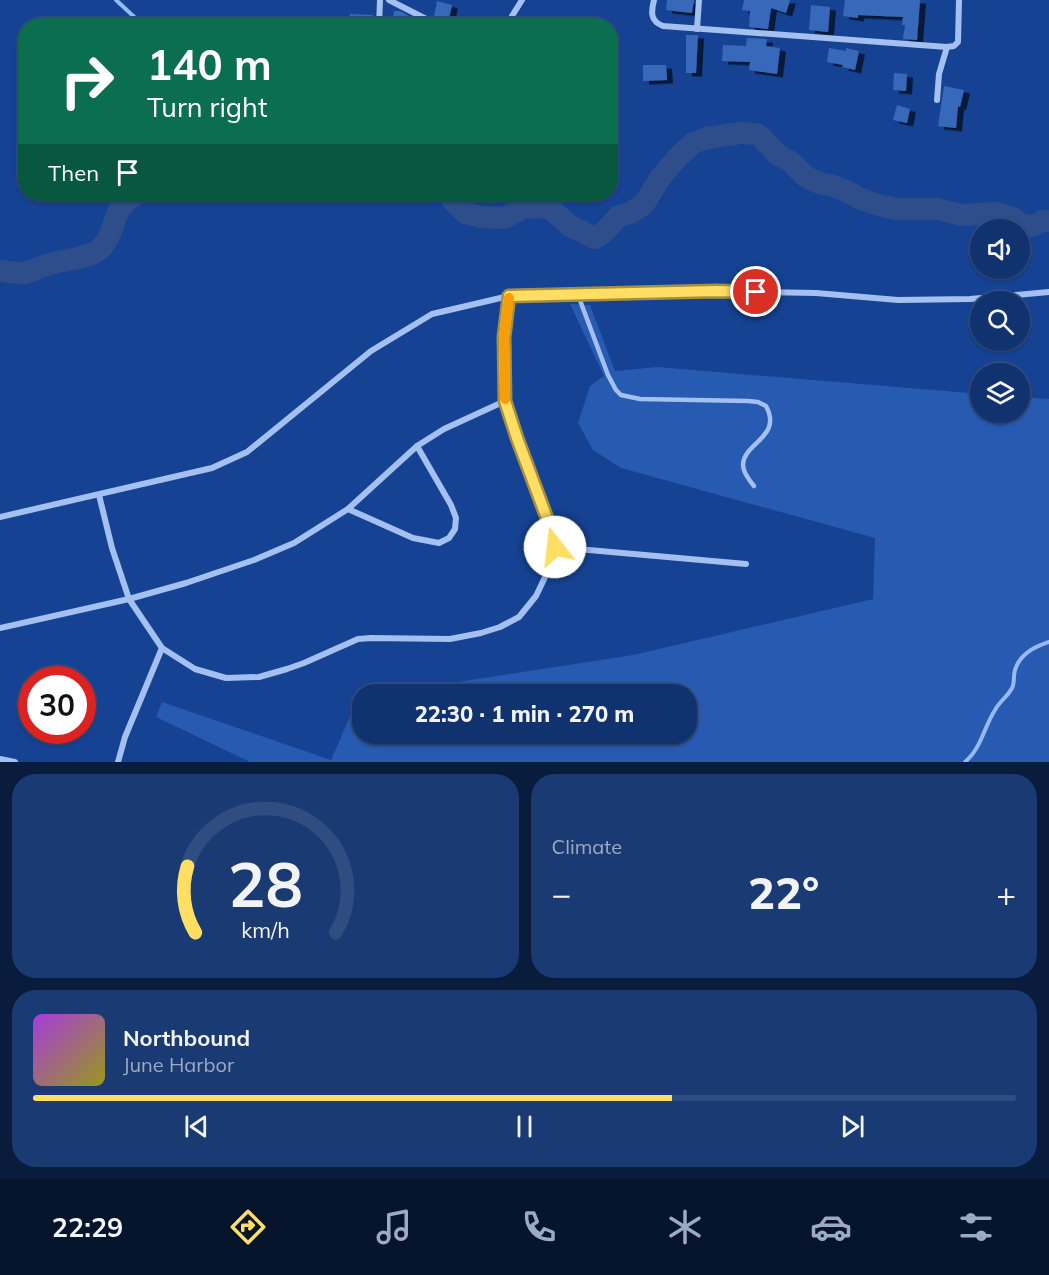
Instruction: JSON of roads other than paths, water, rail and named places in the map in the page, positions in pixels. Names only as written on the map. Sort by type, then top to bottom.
[{"type":"street","points":[[379,18],[380,0]]},
{"type":"street","points":[[389,0],[424,18]]},
{"type":"street","points":[[511,18],[522,0]]},
{"type":"street","points":[[654,0],[651,12],[654,21],[663,26],[946,47],[954,46],[958,42],[959,0]]},
{"type":"street","points":[[698,29],[699,0]]},
{"type":"street","points":[[937,100],[939,74],[946,47]]},
{"type":"street","points":[[0,517],[212,468],[247,452],[371,351],[432,314],[509,296],[716,291],[816,293],[898,300],[970,299],[1049,292]]},
{"type":"street","points":[[99,495],[112,548],[129,599],[162,648],[195,669],[226,678],[259,677],[304,663],[358,639],[450,639],[500,627],[519,617],[536,596],[547,573],[555,547],[551,529],[505,401],[504,337],[509,296]]},
{"type":"street","points":[[0,628],[129,599],[254,560],[294,543],[348,509],[417,446],[444,429],[505,401]]},
{"type":"street","points":[[348,509],[413,538],[439,543],[449,538],[455,529],[456,518],[417,446]]},
{"type":"street","points":[[555,547],[746,564]]},
{"type":"street","points":[[118,762],[125,736],[162,648]]},
{"type":"street","points":[[0,759],[15,762]]},
{"type":"lane","points":[[578,295],[608,375],[621,395],[640,399],[748,401],[766,406],[771,418],[767,432],[745,457],[743,465],[746,475],[754,486]]},
{"type":"waterway","points":[[116,0],[135,18]]},
{"type":"waterway","points":[[453,201],[465,213],[481,217],[504,218],[524,208],[541,207],[552,210],[570,226],[595,238],[619,216],[630,213],[644,204],[660,178],[693,143],[707,138],[740,133],[757,134],[777,154],[791,162],[806,177],[878,205],[897,209],[938,209],[960,215],[997,213],[1013,218],[1022,225],[1033,226],[1042,221],[1049,221]]},
{"type":"waterway","points":[[0,271],[26,272],[97,251],[107,240],[118,212],[126,201]]},
{"type":"waterway","points":[[965,762],[975,751],[991,717],[1012,688],[1017,664],[1024,655],[1049,642]]}]
